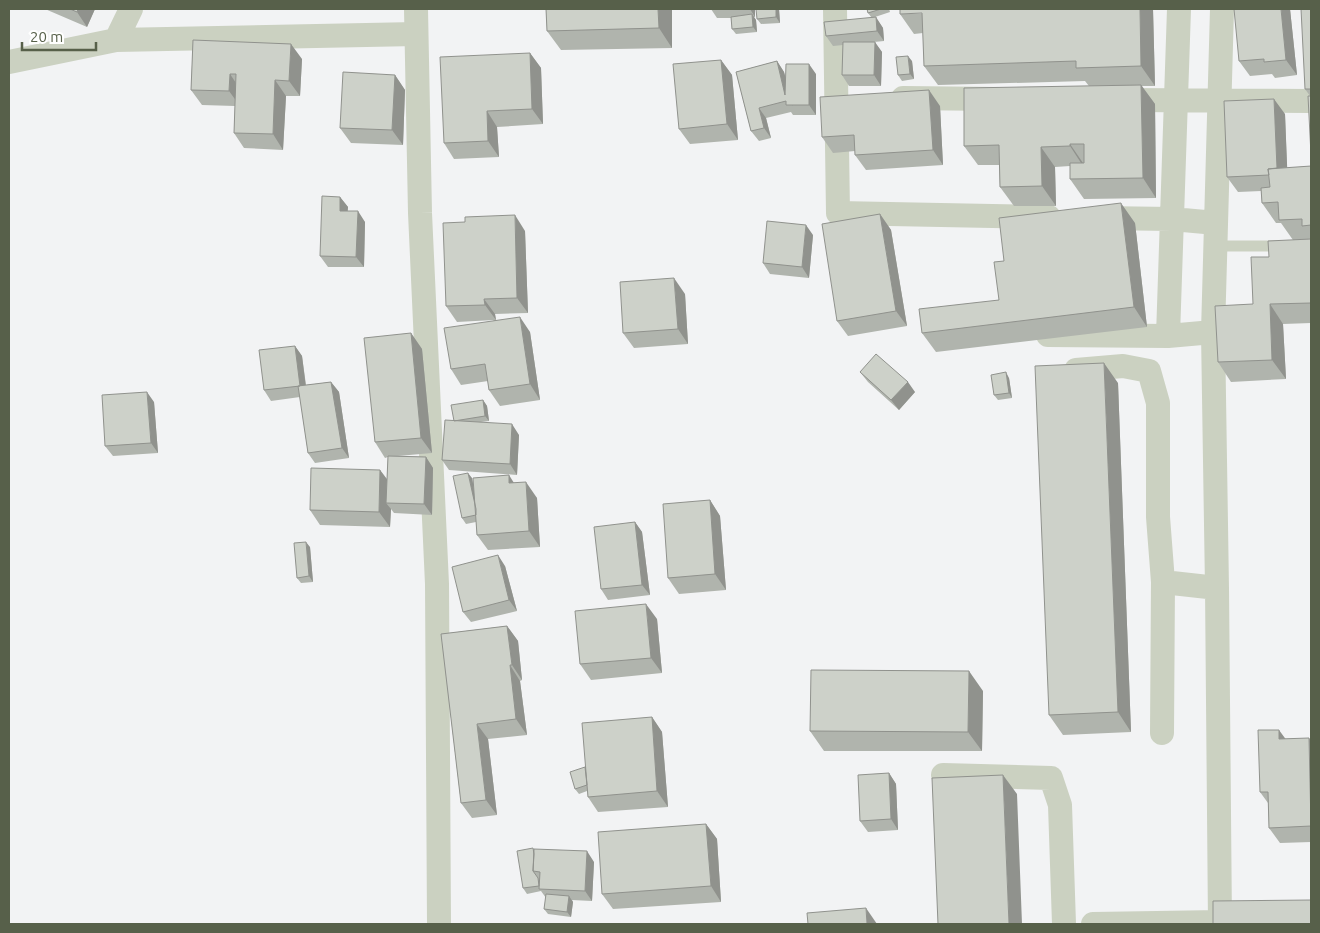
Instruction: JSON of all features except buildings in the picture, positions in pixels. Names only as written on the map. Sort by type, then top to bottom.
[{"type":"street","points":[[116,40],[131,9]]},
{"type":"street","points":[[416,9],[420,213],[437,584],[439,924]]},
{"type":"street","points":[[835,9],[846,98],[838,213],[1172,219],[1216,234]]},
{"type":"street","points":[[1168,336],[1179,9]]},
{"type":"street","points":[[1093,924],[1220,923],[1216,234],[1222,9]]},
{"type":"street","points":[[9,62],[116,40],[416,34]]},
{"type":"street","points":[[885,98],[1021,99]]},
{"type":"street","points":[[1099,100],[1311,101]]},
{"type":"street","points":[[1030,335],[1168,336],[1217,322]]},
{"type":"street","points":[[1058,371],[1122,366],[1149,371],[1158,403],[1158,517],[1163,582],[1162,733]]},
{"type":"street","points":[[1163,582],[1217,588]]},
{"type":"street","points":[[943,775],[1051,778],[1060,805],[1064,924]]},
{"type":"lane","points":[[1216,234],[1311,246]]}]
